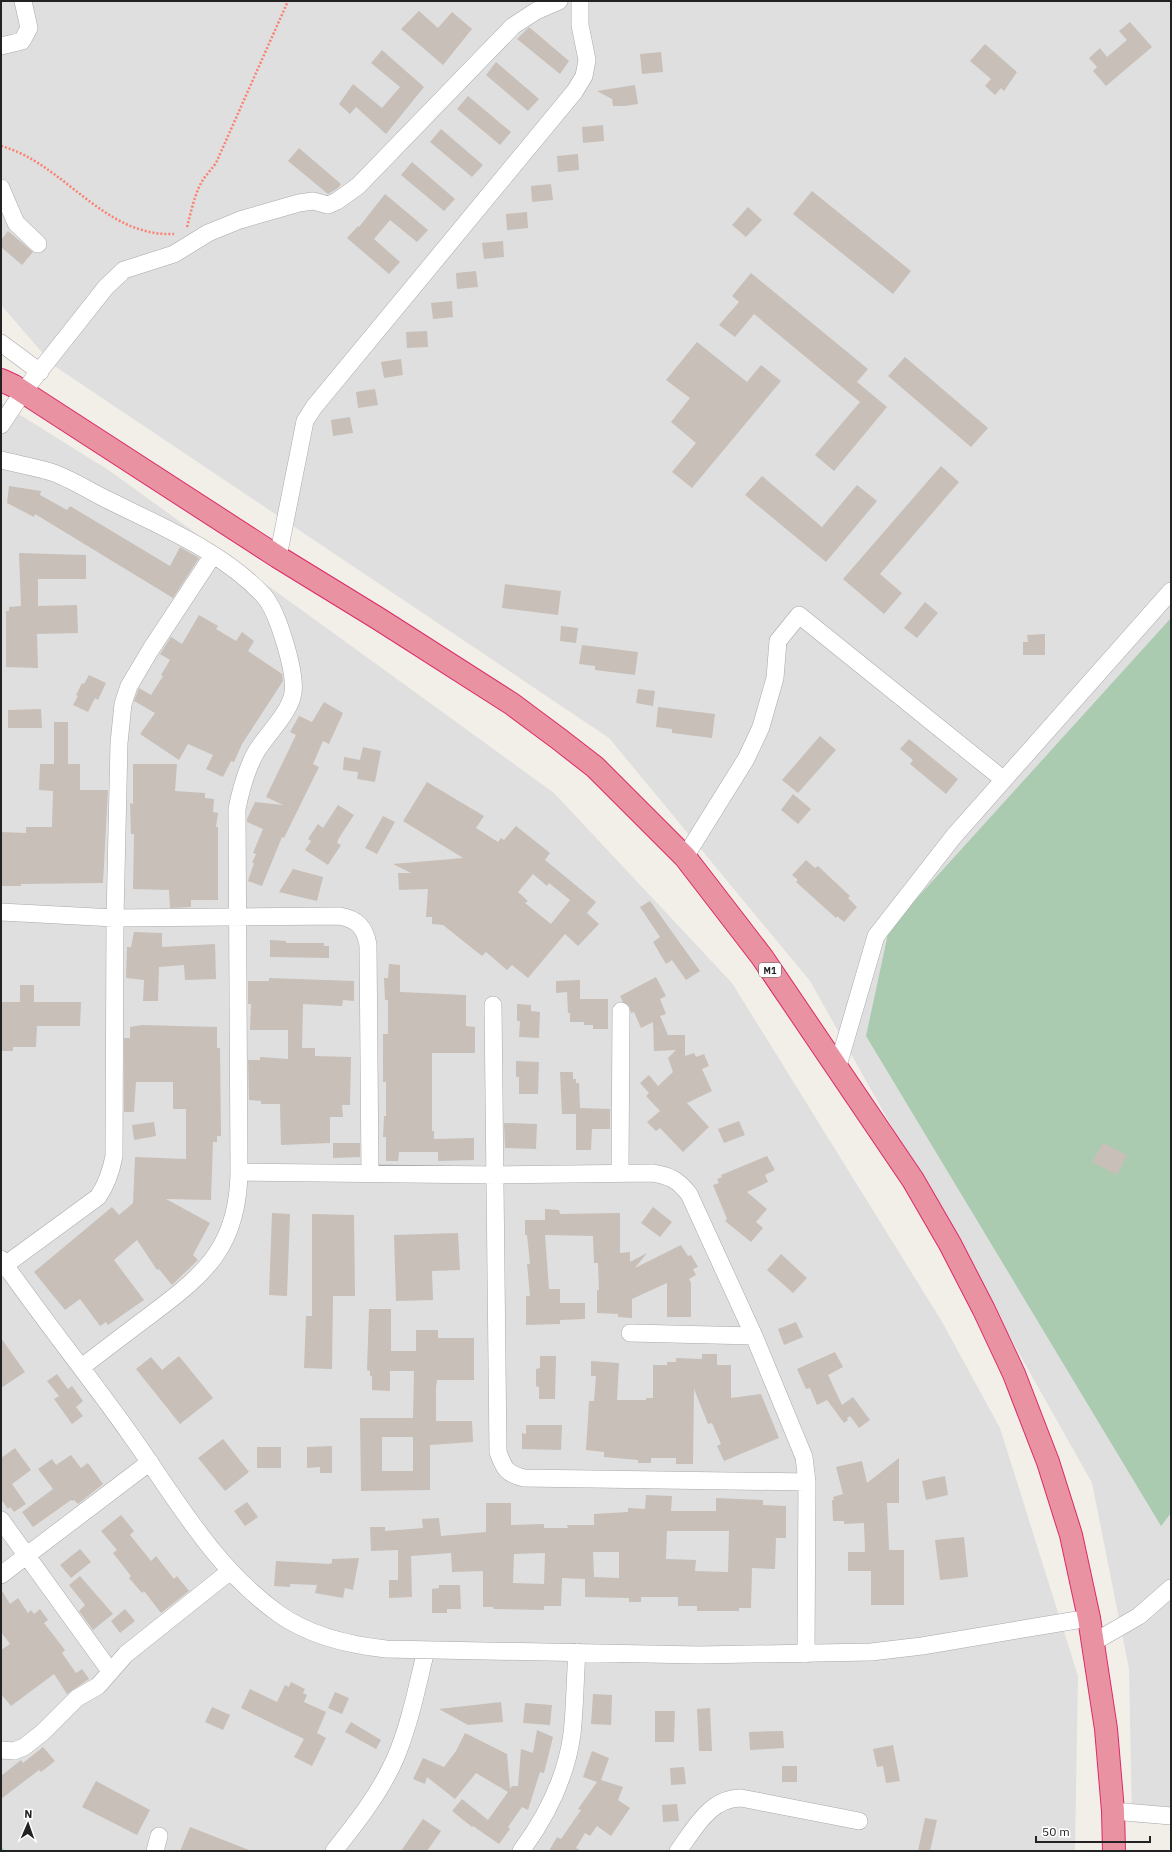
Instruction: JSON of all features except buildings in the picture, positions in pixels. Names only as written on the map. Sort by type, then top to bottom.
[{"type":"highway","name":"M1","points":[[10,382],[278,557],[386,623],[512,704],[548,730],[595,767],[685,857],[762,957],[913,1180],[950,1244],[984,1310],[1010,1367],[1048,1462],[1071,1535],[1094,1642],[1106,1728],[1113,1811],[1114,1851]]},
{"type":"street","points":[[1,46],[22,41],[29,28],[23,1]]},
{"type":"street","points":[[1,425],[10,382],[40,372],[106,287],[124,270],[174,254],[208,233],[240,220],[279,208],[313,201],[328,205],[337,201],[358,186],[513,26],[536,11],[558,1]]},
{"type":"street","points":[[278,557],[306,421],[314,407],[400,301],[575,91],[584,76],[587,60],[580,25],[580,1]]},
{"type":"street","points":[[1,188],[16,223],[38,244]]},
{"type":"street","points":[[1,343],[40,372]]},
{"type":"street","points":[[1,460],[52,472],[213,555],[237,572],[264,597],[273,609],[279,624],[293,682],[293,694],[288,706],[256,752],[246,773],[237,809],[239,1196],[233,1220],[222,1247],[211,1262],[187,1288],[82,1366]]},
{"type":"street","points":[[213,555],[144,660],[129,686],[122,704],[119,743],[115,918],[114,1156],[111,1171],[106,1184],[98,1197],[2,1264],[82,1366],[217,1558],[229,1572],[267,1605],[304,1628],[329,1638],[358,1646],[426,1650],[699,1655],[871,1652],[922,1646],[1089,1618]]},
{"type":"street","points":[[837,1069],[876,936],[954,836],[1171,591]]},
{"type":"street","points":[[685,857],[746,759],[761,727],[774,678],[778,640],[799,615],[1004,780]]},
{"type":"street","points":[[1,912],[115,918],[338,916],[350,918],[360,924],[366,934],[368,945],[370,1173]]},
{"type":"street","points":[[493,1006],[498,1452],[502,1464],[511,1475],[524,1478],[807,1482]]},
{"type":"street","points":[[620,1173],[621,1011]]},
{"type":"street","points":[[239,1172],[496,1175],[652,1173],[667,1176],[680,1183],[689,1194],[754,1336],[804,1457],[807,1482],[806,1654]]},
{"type":"street","points":[[630,1333],[754,1336]]},
{"type":"street","points":[[1,1576],[150,1462]]},
{"type":"street","points":[[1,1520],[110,1671]]},
{"type":"street","points":[[1,1750],[14,1752],[24,1747],[42,1733],[77,1698],[98,1686],[126,1654],[229,1572]]},
{"type":"street","points":[[1094,1642],[1139,1616],[1171,1588]]},
{"type":"street","points":[[334,1851],[371,1803],[395,1759],[411,1715],[426,1650]]},
{"type":"street","points":[[521,1851],[538,1827],[550,1806],[565,1766],[572,1734],[577,1652]]},
{"type":"street","points":[[678,1851],[701,1819],[720,1802],[730,1798],[741,1798],[859,1821]]},
{"type":"street","points":[[1113,1811],[1171,1816]]},
{"type":"path","points":[[208,233],[186,234],[196,194],[202,181],[208,176],[216,163],[288,1]]},
{"type":"path","points":[[1,146],[9,148],[36,163],[112,218],[126,225],[166,235],[179,234]]},
{"type":"shaded area","points":[[1,1],[1171,1],[1171,1825],[1132,1822],[1129,1669],[1092,1483],[810,981],[609,738],[53,365],[1,305]]},
{"type":"shaded area","points":[[1,403],[110,471],[554,793],[732,983],[941,1320],[1000,1428],[1078,1676],[1075,1851],[1,1851]]},
{"type":"green space","points":[[1171,618],[1171,1513],[1161,1526],[866,1036],[889,929]]}]
